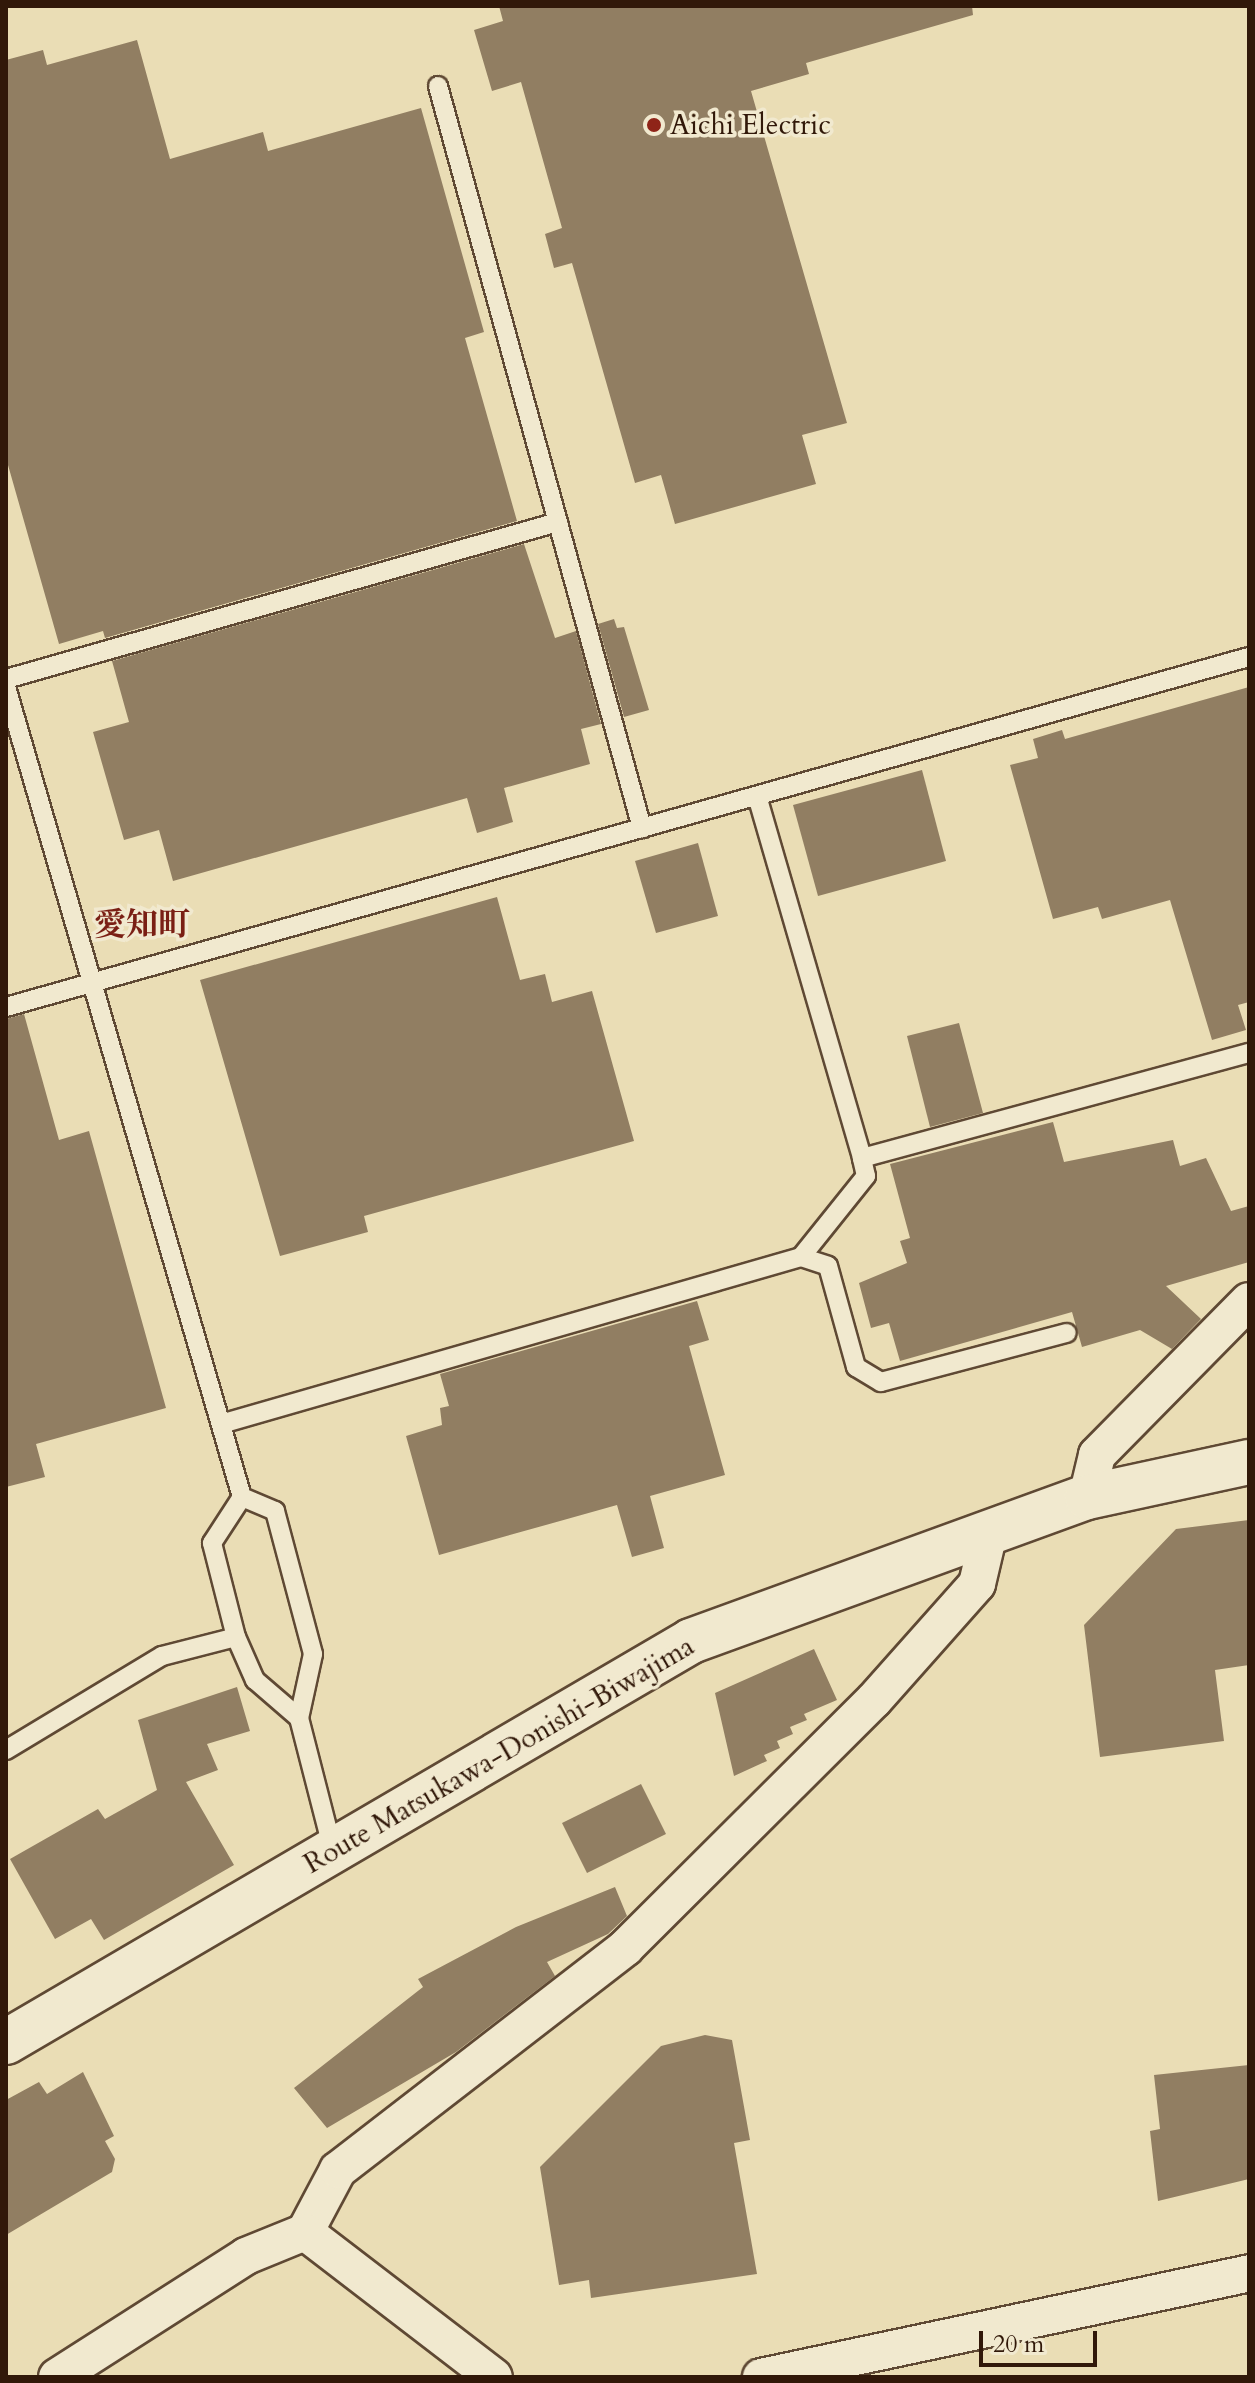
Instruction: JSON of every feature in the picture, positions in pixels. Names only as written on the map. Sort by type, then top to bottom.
[{"type":"main road","name":"Route Matsukawa-Donishi-Biwajima","points":[[6,2042],[691,1641],[1087,1497],[1249,1462]]},
{"type":"street","points":[[1087,1497],[1097,1455],[1249,1301]]},
{"type":"street","points":[[57,2377],[246,2256],[305,2232],[338,2170],[625,1948],[874,1700],[977,1584],[989,1533]]},
{"type":"street","points":[[305,2232],[494,2377]]},
{"type":"street","points":[[761,2377],[1249,2273]]},
{"type":"lane","points":[[438,86],[642,828]]},
{"type":"lane","points":[[6,679],[558,522]]},
{"type":"lane","points":[[6,1007],[1249,657]]},
{"type":"lane","points":[[6,687],[242,1497],[212,1543],[236,1637],[255,1680],[299,1718]]},
{"type":"lane","points":[[757,796],[866,1176],[801,1257]]},
{"type":"lane","points":[[862,1158],[1249,1053]]},
{"type":"lane","points":[[221,1424],[801,1257],[828,1266],[856,1367],[881,1382],[1067,1333]]},
{"type":"lane","points":[[242,1497],[275,1511],[313,1654],[299,1718],[333,1850]]},
{"type":"lane","points":[[6,1750],[162,1656],[236,1637]]},
{"type":"building","points":[[499,6],[972,6],[973,15],[806,63],[809,74],[751,91],[847,423],[802,435],[816,484],[675,524],[661,475],[635,483],[572,263],[554,268],[545,234],[562,228],[521,82],[492,91],[474,30],[503,21]]},
{"type":"building","points":[[137,40],[170,159],[263,132],[268,151],[421,108],[484,332],[465,338],[517,521],[105,638],[103,631],[59,644],[6,458],[6,60],[43,50],[47,65]]},
{"type":"building","points":[[524,544],[555,638],[576,631],[601,724],[581,729],[590,764],[504,788],[513,822],[477,833],[467,798],[173,881],[159,830],[124,840],[93,732],[129,722],[112,661]]},
{"type":"building","points":[[614,619],[617,628],[624,627],[649,710],[624,717],[598,624]]},
{"type":"building","points":[[1249,687],[1249,1002],[1238,1005],[1246,1030],[1212,1040],[1170,900],[1102,919],[1098,907],[1053,919],[1010,765],[1038,758],[1033,739],[1062,730],[1065,739]]},
{"type":"building","points":[[922,770],[946,861],[818,896],[793,805]]},
{"type":"building","points":[[698,843],[718,916],[656,933],[635,861]]},
{"type":"building","points":[[497,897],[520,980],[545,974],[552,1002],[592,991],[634,1141],[364,1216],[368,1232],[280,1256],[200,980]]},
{"type":"building","points":[[24,1014],[59,1140],[89,1131],[166,1408],[36,1444],[45,1477],[6,1487],[6,1019]]},
{"type":"building","points":[[959,1023],[983,1113],[930,1127],[907,1036]]},
{"type":"building","points":[[1053,1122],[1064,1162],[1173,1140],[1180,1166],[1206,1158],[1231,1211],[1249,1206],[1249,1262],[1166,1286],[1201,1319],[1172,1349],[1140,1330],[1082,1347],[1072,1312],[900,1361],[889,1323],[871,1328],[859,1283],[907,1263],[900,1241],[910,1238],[890,1164]]},
{"type":"building","points":[[697,1301],[709,1340],[689,1346],[725,1475],[650,1496],[664,1548],[632,1557],[617,1505],[439,1555],[406,1436],[442,1425],[440,1408],[449,1406],[440,1374]]},
{"type":"building","points":[[1249,1520],[1249,1665],[1215,1670],[1224,1741],[1100,1757],[1084,1625],[1176,1529]]},
{"type":"building","points":[[814,1649],[837,1700],[804,1714],[807,1720],[790,1727],[793,1734],[777,1741],[780,1748],[764,1755],[767,1761],[734,1776],[715,1693]]},
{"type":"building","points":[[237,1687],[250,1731],[207,1744],[218,1770],[186,1782],[234,1865],[104,1940],[91,1919],[55,1939],[10,1859],[98,1809],[105,1819],[157,1790],[138,1720]]},
{"type":"building","points":[[641,1784],[666,1834],[587,1873],[562,1823]]},
{"type":"building","points":[[615,1887],[627,1916],[608,1934],[547,1962],[555,1976],[456,2052],[327,2128],[294,2088],[423,1987],[418,1979],[516,1927]]},
{"type":"building","points":[[705,2035],[732,2040],[750,2140],[734,2143],[757,2274],[591,2298],[589,2280],[559,2285],[540,2167],[661,2046]]},
{"type":"building","points":[[1249,2065],[1249,2179],[1158,2201],[1150,2131],[1160,2129],[1154,2075]]},
{"type":"building","points":[[83,2072],[114,2136],[105,2141],[115,2159],[112,2172],[6,2235],[6,2100],[39,2082],[47,2094]]},
{"type":"place","name":"Aichi Electric","points":[[654,125]]},
{"type":"district","name":"愛知町","points":[[142,925]]}]
